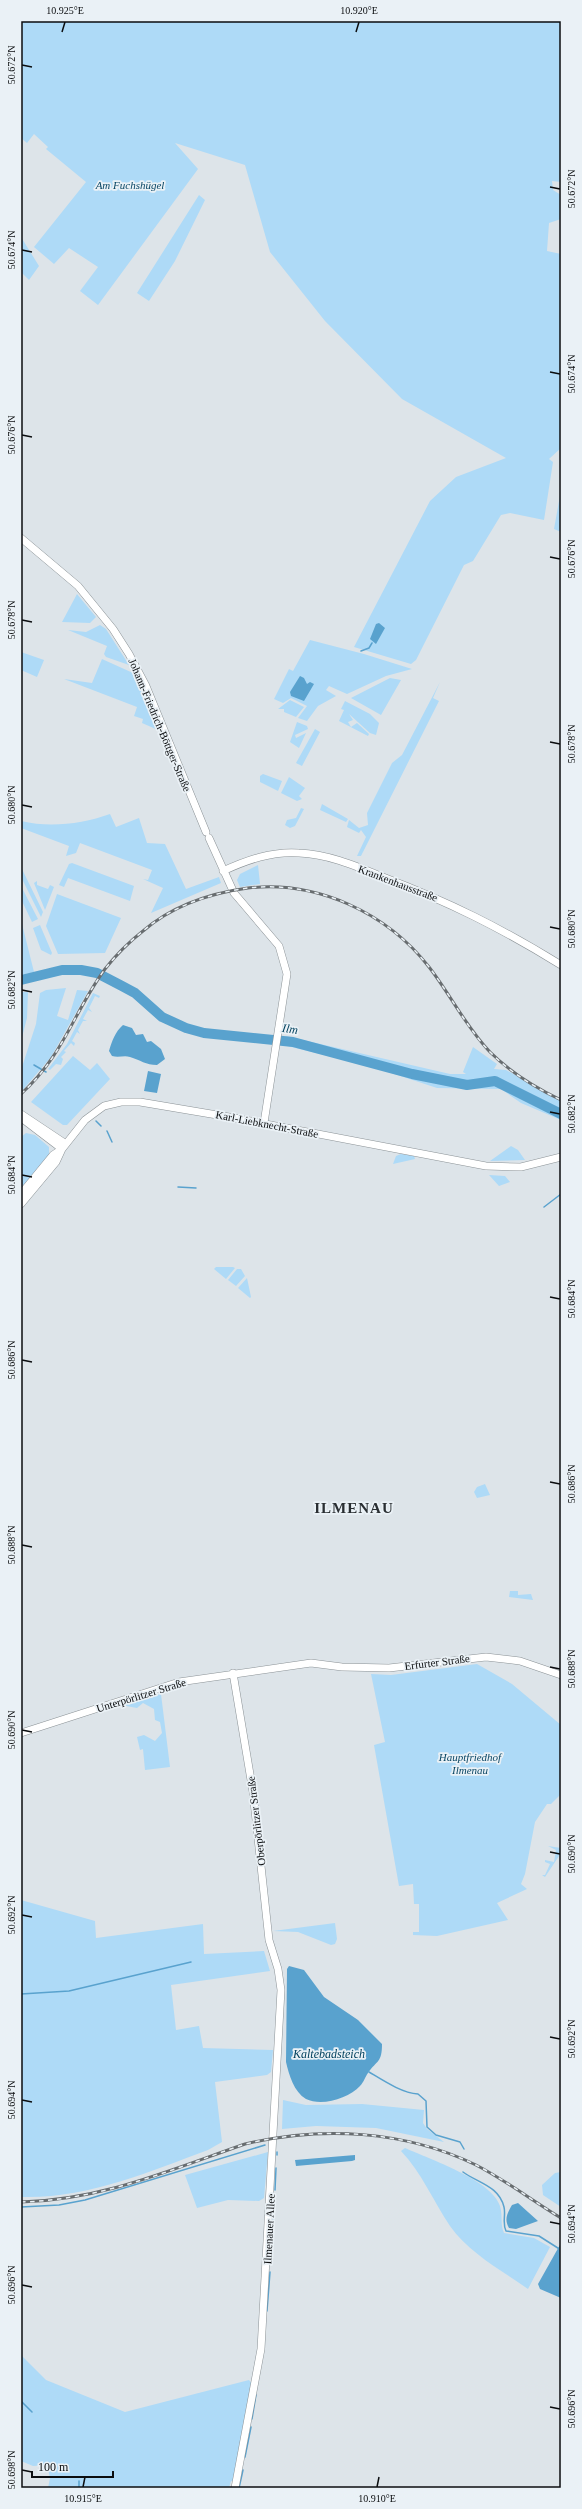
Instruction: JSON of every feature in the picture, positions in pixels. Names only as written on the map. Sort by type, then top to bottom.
[{"type":"street","name":"Johann-Friedrich-Böttger-Straße","points":[[21,538],[78,586],[113,629],[129,654],[146,686],[207,835],[234,893],[276,941],[282,953],[287,981],[264,1123]]},
{"type":"street","name":"Krankenhausstraße","points":[[223,871],[244,861],[274,854],[299,853],[320,856],[389,879],[473,914],[561,966]]},
{"type":"street","name":"Karl-Liebknecht-Straße","points":[[64,1147],[94,1112],[104,1106],[122,1102],[140,1102],[264,1123],[484,1166],[510,1168],[534,1165],[561,1158]]},
{"type":"street","points":[[21,1115],[64,1147]]},
{"type":"street","points":[[21,1194],[53,1155],[64,1147]]},
{"type":"street","points":[[21,1204],[56,1162],[64,1147]]},
{"type":"street","name":"Erfurter Straße","points":[[311,1663],[342,1667],[389,1668],[486,1657],[520,1661],[561,1674]]},
{"type":"street","name":"Unterpörlitzer Straße","points":[[21,1733],[158,1688],[233,1674],[311,1663]]},
{"type":"street","name":"Oberpörlitzer Straße","points":[[233,1674],[253,1792],[269,1940],[278,1969]]},
{"type":"street","name":"Ilmenauer Allee","points":[[235,2488],[261,2349],[280,2046],[282,1990],[278,1969]]},
{"type":"green space","name":"Am Fuchshügel","points":[[21,21],[561,21],[561,182],[552,181],[553,190],[561,195],[561,219],[549,223],[547,251],[561,254],[561,448],[549,459],[553,462],[544,520],[510,513],[501,515],[473,561],[464,565],[416,660],[411,664],[354,647],[430,501],[456,477],[506,458],[402,399],[325,321],[270,252],[245,165],[175,143],[198,169],[98,305],[80,291],[98,267],[69,248],[54,264],[34,247],[86,182],[46,149],[48,147],[34,134],[27,143],[21,138]]},
{"type":"green space","points":[[199,195],[205,200],[175,261],[149,301],[137,293]]},
{"type":"green space","points":[[21,237],[39,266],[29,280],[21,272]]},
{"type":"green space","points":[[561,490],[561,532],[554,529]]},
{"type":"green space","points":[[77,594],[96,617],[90,623],[62,622]]},
{"type":"green space","points":[[100,625],[106,629],[129,665],[106,657],[104,654],[107,646],[68,630],[86,632]]},
{"type":"green space","points":[[310,640],[364,654],[412,669],[386,676],[347,694],[329,686],[326,690],[336,696],[318,706],[307,721],[298,718],[307,706],[291,698],[283,703],[274,699],[289,669],[293,671]]},
{"type":"green space","points":[[21,652],[44,660],[37,677],[21,670]]},
{"type":"green space","points":[[102,659],[133,673],[158,730],[142,723],[143,719],[134,716],[137,707],[64,679],[92,683]]},
{"type":"green space","points":[[390,678],[401,680],[381,715],[351,698]]},
{"type":"green space","points":[[440,682],[433,698],[439,701],[361,856],[357,856],[366,837],[361,830],[359,833],[347,827],[349,820],[359,828],[368,825],[367,813],[392,763],[402,755]]},
{"type":"green space","points":[[290,700],[304,707],[296,717],[284,712],[284,709],[278,709]]},
{"type":"green space","points":[[345,701],[370,714],[379,723],[376,735],[370,733],[349,714],[353,720],[348,722],[351,727],[357,723],[369,734],[368,736],[339,721],[344,710],[341,709]]},
{"type":"green space","points":[[297,722],[307,726],[308,729],[295,735],[296,738],[306,733],[299,748],[290,742]]},
{"type":"green space","points":[[315,729],[320,732],[302,766],[296,763]]},
{"type":"green space","points":[[263,774],[282,781],[278,791],[260,782],[260,776]]},
{"type":"green space","points":[[289,777],[305,788],[299,796],[302,799],[297,801],[281,793]]},
{"type":"green space","points":[[322,804],[348,819],[346,822],[320,810]]},
{"type":"green space","points":[[301,808],[304,809],[295,826],[290,828],[285,825],[287,820],[296,818]]},
{"type":"green space","points":[[110,814],[116,827],[139,818],[147,843],[165,844],[186,889],[219,877],[221,883],[151,913],[163,888],[143,879],[148,880],[152,870],[80,843],[76,853],[66,856],[69,846],[21,828],[21,821],[43,824],[66,824]]},
{"type":"green space","points":[[72,863],[134,886],[130,901],[68,878],[64,887],[59,885],[69,864]]},
{"type":"green space","points":[[258,865],[260,884],[240,887],[237,880],[240,874]]},
{"type":"green space","points":[[21,867],[43,912],[41,917],[21,877]]},
{"type":"green space","points":[[37,881],[37,885],[48,889],[50,885],[54,887],[45,910],[34,883]]},
{"type":"green space","points":[[21,886],[38,919],[32,922],[21,899]]},
{"type":"green space","points":[[57,894],[121,918],[105,953],[58,954],[46,926]]},
{"type":"green space","points":[[21,920],[34,972],[21,975]]},
{"type":"green space","points":[[40,925],[52,953],[51,955],[41,950],[33,928]]},
{"type":"green space","points":[[66,988],[57,1016],[68,1020],[77,990],[88,991],[51,1057],[21,1092],[21,1070],[36,1024],[40,993],[46,990]]},
{"type":"green space","points":[[21,992],[28,992],[27,1018],[21,1041]]},
{"type":"green space","points":[[93,993],[100,996],[99,998],[95,996],[89,1008],[92,1012],[88,1010],[83,1019],[87,1021],[83,1021],[78,1030],[80,1034],[77,1032],[72,1041],[75,1043],[74,1046],[71,1043],[64,1051],[66,1052],[61,1057],[63,1059],[61,1065],[56,1064],[50,1070],[48,1069],[67,1044]]},
{"type":"green space","points":[[286,1036],[450,1074],[466,1074],[463,1072],[473,1047],[497,1064],[494,1069],[506,1070],[561,1100],[561,1120],[521,1103],[501,1089],[437,1088],[370,1066],[287,1046],[288,1043],[284,1042]]},
{"type":"green space","points":[[73,1056],[90,1070],[97,1063],[110,1079],[67,1125],[63,1125],[31,1102]]},
{"type":"green space","points":[[26,1133],[35,1135],[49,1147],[49,1157],[21,1188],[21,1137]]},
{"type":"green space","points":[[511,1146],[518,1150],[525,1160],[490,1161]]},
{"type":"green space","points":[[401,1154],[414,1156],[415,1159],[393,1164],[396,1156]]},
{"type":"green space","points":[[489,1175],[505,1176],[510,1182],[499,1186]]},
{"type":"green space","points":[[216,1267],[235,1268],[226,1279],[214,1269]]},
{"type":"green space","points":[[237,1269],[241,1269],[245,1276],[236,1286],[228,1280]]},
{"type":"green space","points":[[247,1278],[251,1297],[250,1298],[238,1288]]},
{"type":"green space","points":[[485,1484],[490,1495],[477,1498],[474,1492],[477,1487]]},
{"type":"green space","points":[[510,1591],[518,1591],[518,1595],[531,1594],[533,1600],[509,1597]]},
{"type":"green space","name":"Hauptfriedhof Ilmenau","points":[[477,1664],[512,1684],[561,1725],[561,1794],[551,1804],[547,1804],[535,1822],[525,1874],[521,1884],[527,1889],[497,1903],[508,1920],[437,1936],[413,1935],[413,1932],[419,1932],[419,1904],[414,1904],[413,1884],[399,1886],[374,1745],[385,1742],[371,1674],[391,1675]]},
{"type":"green space","points":[[161,1694],[170,1767],[145,1770],[143,1749],[140,1750],[137,1737],[144,1735],[155,1741],[162,1733],[160,1722],[155,1720],[154,1709],[143,1703],[137,1708],[121,1705]]},
{"type":"green space","points":[[548,1846],[561,1848],[561,1853],[545,1877],[542,1875],[545,1875],[550,1864],[545,1862],[545,1860],[554,1862],[556,1850]]},
{"type":"green space","points":[[21,1900],[95,1921],[96,1938],[203,1924],[204,1954],[264,1951],[270,1971],[171,1985],[176,2030],[199,2026],[203,2048],[273,2050],[271,2072],[267,2075],[215,2082],[222,2142],[208,2150],[163,2167],[93,2189],[69,2194],[21,2197]]},
{"type":"green space","points":[[335,1923],[337,1939],[335,1944],[331,1945],[298,1932],[273,1931]]},
{"type":"green space","points":[[283,2100],[306,2105],[362,2104],[424,2110],[423,2123],[427,2129],[444,2142],[376,2128],[316,2126],[282,2129]]},
{"type":"green space","points":[[405,2148],[443,2164],[473,2179],[495,2196],[500,2206],[504,2233],[534,2238],[550,2247],[528,2289],[476,2253],[458,2236],[444,2217],[415,2168],[401,2151]]},
{"type":"green space","points":[[268,2152],[264,2198],[259,2201],[228,2200],[197,2208],[185,2175]]},
{"type":"green space","points":[[561,2172],[561,2207],[543,2195],[542,2185],[555,2173]]},
{"type":"green space","points":[[21,2355],[46,2380],[125,2412],[249,2380],[252,2384],[234,2482],[231,2481],[229,2488],[48,2488],[50,2478],[47,2465],[33,2466],[21,2461]]},
{"type":"water","points":[[379,623],[385,628],[376,644],[370,639],[376,624]]},
{"type":"water","points":[[300,676],[304,678],[307,684],[310,682],[314,684],[304,701],[291,696],[290,692]]},
{"type":"water","points":[[123,1025],[132,1028],[136,1035],[143,1034],[147,1042],[151,1041],[161,1049],[165,1059],[157,1065],[153,1065],[128,1056],[112,1056],[109,1051],[111,1044]]},
{"type":"water","points":[[148,1071],[161,1074],[157,1093],[144,1091]]},
{"type":"water","name":"Kaltebadsteich","points":[[289,1966],[304,1970],[324,1997],[358,2020],[382,2044],[380,2058],[361,2084],[349,2094],[335,2100],[320,2102],[306,2099],[298,2092],[290,2078],[286,2062],[287,1969]]},
{"type":"water","points":[[355,2155],[355,2160],[352,2161],[296,2166],[295,2160]]},
{"type":"water","points":[[518,2203],[538,2221],[516,2229],[509,2228],[506,2219],[512,2205]]},
{"type":"water","points":[[561,2243],[561,2298],[540,2289],[538,2284]]},
{"type":"waterway","points":[[361,651],[369,648],[372,643]]},
{"type":"waterway","name":"Ilm","points":[[21,980],[62,970],[81,970],[97,973],[135,993],[162,1017],[186,1028],[204,1033],[293,1042],[412,1074],[467,1085],[495,1081],[561,1114]]},
{"type":"waterway","points":[[34,1065],[46,1072]]},
{"type":"waterway","points":[[96,1121],[101,1126]]},
{"type":"waterway","points":[[107,1131],[112,1142]]},
{"type":"waterway","points":[[178,1187],[196,1188]]},
{"type":"waterway","points":[[544,1207],[561,1194]]},
{"type":"waterway","points":[[21,1994],[69,1991],[191,1962]]},
{"type":"waterway","points":[[369,2072],[399,2089],[418,2094],[426,2101],[427,2127],[436,2135],[460,2142],[464,2149]]},
{"type":"waterway","points":[[21,2207],[59,2205],[85,2200],[265,2145]]},
{"type":"waterway","points":[[275,2190],[276,2168]]},
{"type":"waterway","points":[[463,2172],[498,2194],[504,2207],[504,2225],[506,2231],[539,2236],[561,2250]]},
{"type":"waterway","points":[[273,2223],[274,2200]]},
{"type":"waterway","points":[[271,2256],[273,2229]]},
{"type":"waterway","points":[[267,2311],[270,2272]]},
{"type":"waterway","points":[[252,2419],[256,2395]]},
{"type":"waterway","points":[[21,2401],[32,2412]]},
{"type":"waterway","points":[[245,2457],[251,2427]]},
{"type":"waterway","points":[[239,2488],[243,2470]]},
{"type":"waterway","points":[[79,2481],[79,2488]]},
{"type":"railway","points":[[21,1094],[48,1064],[94,985],[105,969],[138,935],[166,914],[206,897],[234,890],[274,887],[299,889],[325,895],[349,904],[371,916],[393,931],[412,948],[429,967],[473,1032],[490,1052],[506,1067],[523,1079],[561,1100]]},
{"type":"railway","points":[[21,2202],[51,2200],[108,2190],[163,2173],[245,2144],[274,2138],[333,2134],[392,2138],[420,2144],[449,2153],[487,2171],[561,2218]]},
{"type":"district","name":"ILMENAU","points":[[354,1508]]}]
